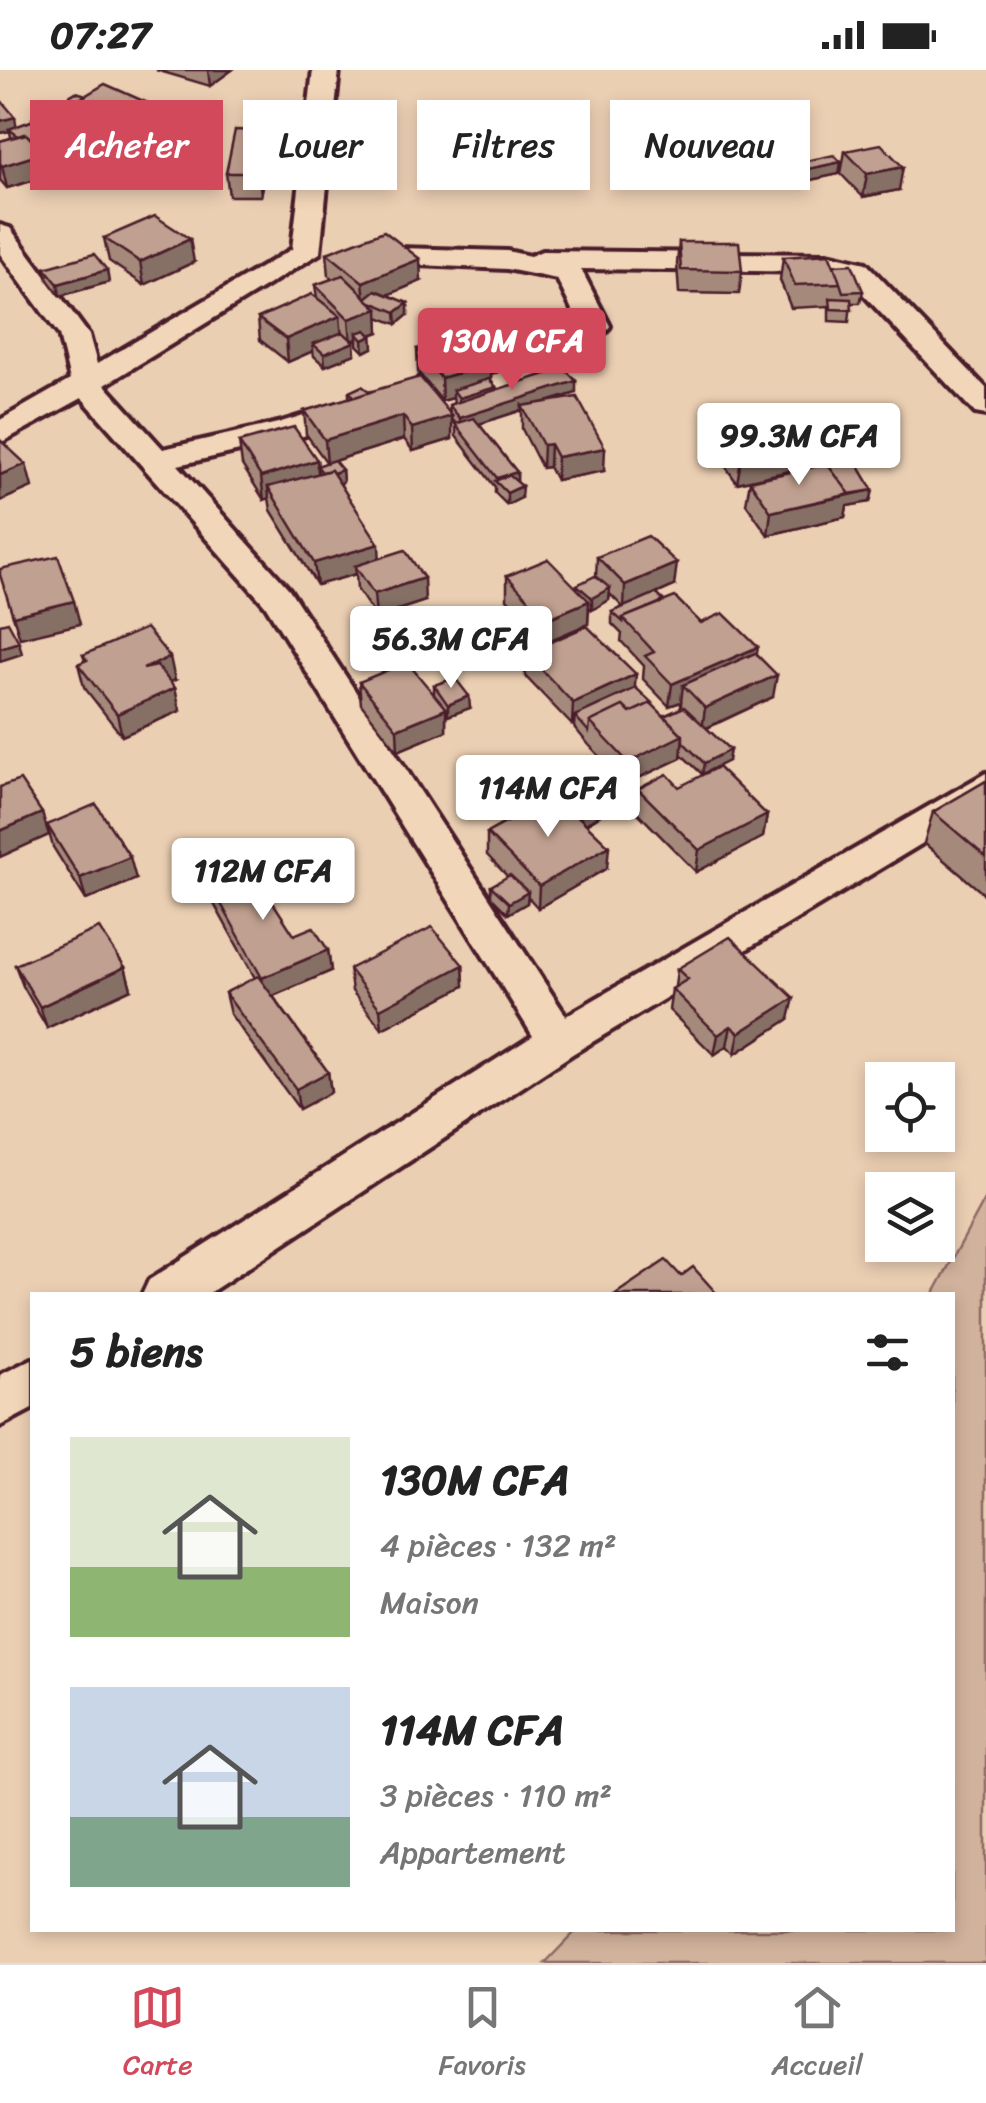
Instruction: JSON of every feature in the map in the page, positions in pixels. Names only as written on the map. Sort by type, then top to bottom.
[{"type":"street","points":[[306,253],[326,70]]},
{"type":"street","points":[[0,234],[74,336],[86,383],[277,598],[559,1040]]},
{"type":"street","points":[[0,432],[306,253],[506,260],[826,263],[856,269],[986,406]]},
{"type":"street","points":[[153,461],[286,431],[595,326],[569,273],[506,260]]},
{"type":"street","points":[[171,1292],[559,1040],[986,788]]},
{"type":"street","points":[[0,1403],[30,1383]]},
{"type":"shaded area","points":[[986,1197],[986,1963],[545,1963],[575,1932],[955,1932],[955,1292],[935,1292],[951,1262],[955,1262],[955,1254]]},
{"type":"building","points":[[105,84],[141,100],[78,100]]},
{"type":"building","points":[[76,92],[86,95],[78,100],[63,100]]},
{"type":"building","points":[[0,99],[15,117],[0,121]]},
{"type":"building","points":[[30,121],[30,138],[26,134],[18,136],[9,129]]},
{"type":"building","points":[[235,130],[243,130],[243,173],[226,173]]},
{"type":"building","points":[[26,134],[30,138],[30,157],[2,166],[0,141]]},
{"type":"building","points":[[881,144],[903,167],[867,174],[845,151]]},
{"type":"building","points":[[834,155],[841,162],[810,169],[810,160]]},
{"type":"building","points":[[155,216],[190,239],[140,262],[104,238]]},
{"type":"building","points":[[384,231],[420,259],[363,282],[327,253]]},
{"type":"building","points":[[679,242],[739,242],[742,271],[681,270]]},
{"type":"building","points":[[94,254],[107,270],[58,284],[45,268]]},
{"type":"building","points":[[829,254],[841,283],[795,285],[783,257]]},
{"type":"building","points":[[852,264],[863,291],[843,292],[834,265]]},
{"type":"building","points":[[343,275],[378,309],[349,319],[315,285]]},
{"type":"building","points":[[376,290],[408,303],[396,312],[371,302],[366,298]]},
{"type":"building","points":[[312,294],[340,316],[286,339],[258,318]]},
{"type":"building","points":[[830,298],[851,299],[852,310],[831,309]]},
{"type":"building","points":[[366,330],[372,336],[363,340],[357,333]]},
{"type":"building","points":[[343,332],[354,342],[324,354],[313,344]]},
{"type":"building","points":[[466,335],[491,364],[441,378],[417,349]]},
{"type":"building","points":[[564,368],[576,381],[460,418],[449,405]]},
{"type":"building","points":[[420,377],[452,416],[412,428],[403,416],[325,440],[304,411]]},
{"type":"building","points":[[489,379],[496,387],[459,398],[453,390]]},
{"type":"building","points":[[362,386],[370,392],[355,397],[349,392]]},
{"type":"building","points":[[577,397],[605,448],[557,457],[550,444],[543,445],[522,406]]},
{"type":"building","points":[[788,416],[810,444],[741,460],[720,431]]},
{"type":"building","points":[[474,418],[517,472],[497,478],[455,424]]},
{"type":"building","points":[[294,427],[317,460],[261,477],[239,442]]},
{"type":"building","points":[[0,440],[26,464],[0,475]]},
{"type":"building","points":[[334,460],[342,470],[322,472],[317,466]]},
{"type":"building","points":[[855,460],[873,490],[849,494],[827,464]]},
{"type":"building","points":[[827,464],[850,494],[771,512],[750,481]]},
{"type":"building","points":[[331,470],[379,544],[314,563],[268,487]]},
{"type":"building","points":[[509,475],[522,486],[507,493],[495,481]]},
{"type":"building","points":[[648,536],[677,563],[625,585],[597,557]]},
{"type":"building","points":[[405,550],[424,578],[374,594],[355,566]]},
{"type":"building","points":[[58,556],[74,601],[13,616],[0,569]]},
{"type":"building","points":[[548,559],[589,601],[547,619],[507,576]]},
{"type":"building","points":[[595,576],[610,588],[592,598],[577,585]]},
{"type":"building","points":[[656,593],[664,601],[623,618],[623,622],[612,612]]},
{"type":"building","points":[[675,597],[701,623],[723,613],[758,647],[672,684],[645,656],[654,652],[623,618]]},
{"type":"building","points":[[8,622],[19,642],[0,648],[0,624]]},
{"type":"building","points":[[587,626],[636,674],[573,703],[526,653]]},
{"type":"building","points":[[146,628],[170,657],[143,669],[157,666],[175,688],[117,714],[78,664],[87,660],[83,655]]},
{"type":"building","points":[[755,653],[777,675],[705,708],[683,685]]},
{"type":"building","points":[[407,662],[446,709],[397,729],[359,682]]},
{"type":"building","points":[[455,678],[469,696],[448,705],[434,685]]},
{"type":"building","points":[[636,688],[652,703],[630,713],[623,706],[590,722],[589,732],[575,716]]},
{"type":"building","points":[[651,703],[683,735],[628,762],[590,722],[623,706],[630,713]]},
{"type":"building","points":[[684,707],[730,750],[704,763],[664,716]]},
{"type":"building","points":[[587,761],[602,775],[587,784],[572,769]]},
{"type":"building","points":[[718,767],[767,815],[699,850],[638,789],[667,774],[679,787]]},
{"type":"building","points":[[571,774],[603,803],[579,817],[546,788]]},
{"type":"building","points":[[20,780],[42,813],[0,831],[0,787]]},
{"type":"building","points":[[986,781],[986,857],[933,812]]},
{"type":"building","points":[[556,795],[609,846],[539,886],[487,833]]},
{"type":"building","points":[[96,804],[130,857],[80,878],[47,825]]},
{"type":"building","points":[[248,864],[294,935],[313,927],[328,950],[262,978],[208,880]]},
{"type":"building","points":[[510,875],[528,892],[509,903],[491,886]]},
{"type":"building","points":[[432,927],[463,965],[380,1009],[349,969]]},
{"type":"building","points":[[99,928],[125,967],[40,1007],[15,965]]},
{"type":"building","points":[[730,937],[794,998],[739,1033],[731,1026],[718,1035],[672,989],[688,979],[677,969]]},
{"type":"building","points":[[258,976],[328,1072],[296,1089],[225,993]]},
{"type":"building","points":[[666,1260],[681,1276],[693,1267],[715,1292],[618,1292]]}]
